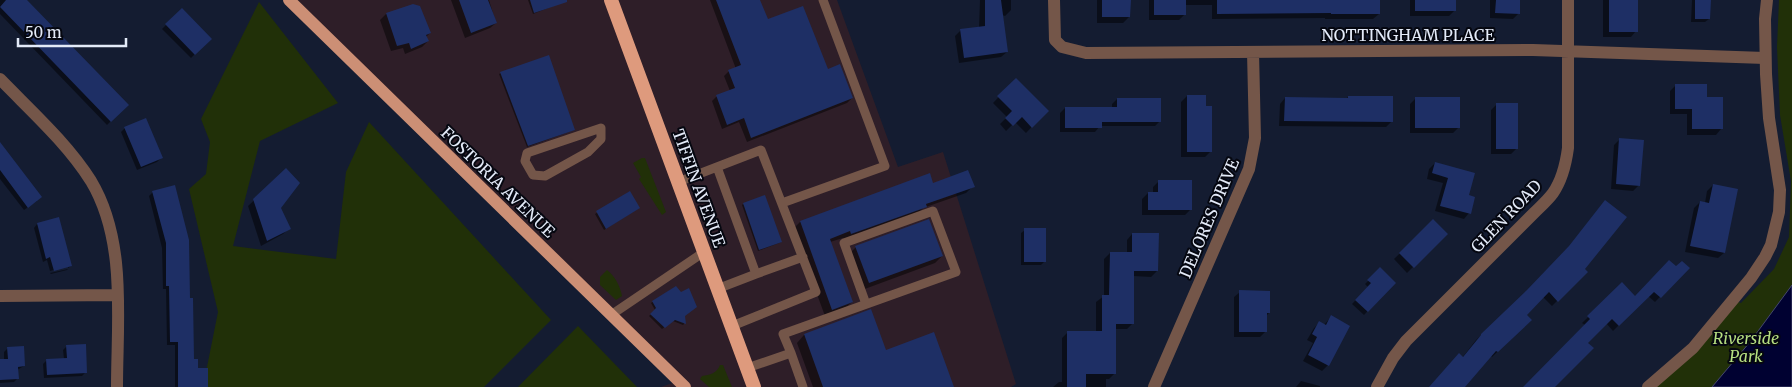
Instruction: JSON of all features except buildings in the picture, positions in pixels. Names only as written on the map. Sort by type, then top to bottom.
[{"type":"highway","name":"TIFFIN AVENUE","points":[[611,0],[754,387]]},
{"type":"main road","name":"FOSTORIA AVENUE","points":[[289,0],[685,387]]},
{"type":"street","name":"NOTTINGHAM PLACE","points":[[1054,0],[1055,40],[1062,48],[1086,53],[1514,50],[1766,58]]},
{"type":"street","name":"GLEN ROAD","points":[[1377,387],[1393,358],[1406,341],[1551,196],[1556,187],[1567,158],[1568,148],[1568,0]]},
{"type":"street","points":[[1648,387],[1698,342],[1766,257],[1771,245],[1779,212],[1780,190],[1769,118],[1765,19],[1767,0]]},
{"type":"street","name":"DELORES DRIVE","points":[[1154,387],[1249,169],[1255,138],[1252,52]]},
{"type":"street","points":[[0,79],[58,139],[78,163],[95,190],[108,222],[115,249],[117,387]]},
{"type":"street","points":[[0,296],[117,295]]},
{"type":"lane","points":[[782,203],[885,166],[824,0]]},
{"type":"lane","points":[[601,128],[601,139],[588,152],[545,176],[534,175],[525,161],[527,153],[601,128]]},
{"type":"lane","points":[[678,182],[761,150],[816,292],[732,326]]},
{"type":"lane","points":[[717,167],[756,274]]},
{"type":"lane","points":[[803,387],[783,334],[956,272],[933,211],[844,242],[866,304]]},
{"type":"lane","points":[[611,315],[704,252]]},
{"type":"lane","points":[[717,289],[802,258]]},
{"type":"lane","points":[[747,368],[791,353]]},
{"type":"shaded area","points":[[290,0],[837,0],[898,167],[943,152],[1016,384],[1011,387],[661,387],[678,381]]},
{"type":"shaded area","points":[[1792,285],[1792,387],[1712,387],[1750,342]]},
{"type":"green space","name":"Riverside Park","points":[[1779,0],[1792,0],[1792,387],[1648,387],[1733,300],[1741,303],[1774,269],[1789,237],[1791,181],[1780,115],[1777,47]]},
{"type":"green space","points":[[259,2],[338,103],[260,141],[233,246],[336,259],[346,172],[369,122],[551,320],[484,387],[203,387],[218,312],[189,189],[206,174],[210,142],[201,119]]},
{"type":"green space","points":[[645,158],[666,212],[662,215],[639,179],[641,177],[633,163]]},
{"type":"green space","points":[[607,270],[615,278],[621,292],[622,296],[616,300],[600,285],[600,277]]},
{"type":"green space","points":[[578,326],[637,387],[518,387]]},
{"type":"green space","points":[[720,365],[723,365],[732,387],[709,387],[700,379],[702,376],[715,372]]}]
